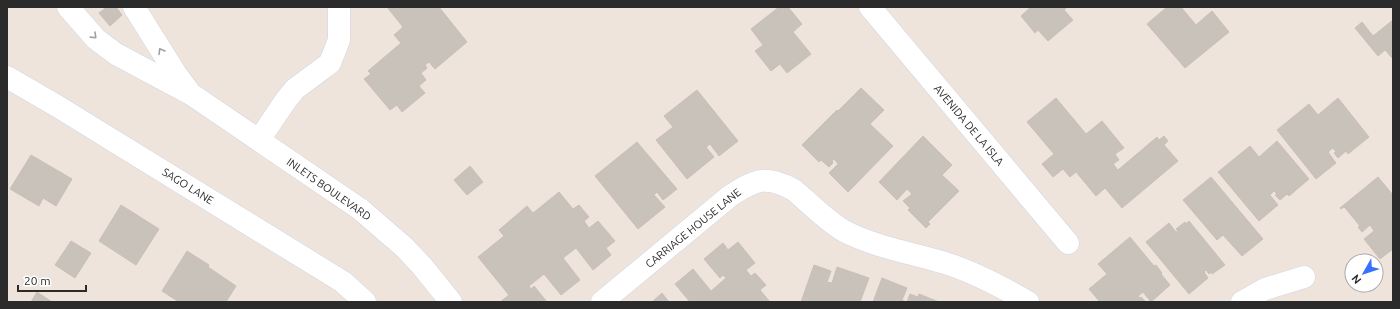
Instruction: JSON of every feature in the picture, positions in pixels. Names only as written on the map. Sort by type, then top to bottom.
[{"type":"street","name":"INLETS BOULEVARD","points":[[68,7],[96,39],[116,54],[191,94],[360,209],[385,230],[422,266],[451,302]]},
{"type":"street","name":"INLETS BOULEVARD","points":[[134,7],[176,74],[191,94]]},
{"type":"street","points":[[259,140],[295,89],[330,63],[339,40],[339,7]]},
{"type":"street","name":"AVENIDA DE LA ISLA","points":[[870,7],[1068,243]]},
{"type":"street","name":"SAGO LANE","points":[[7,77],[57,106],[343,282],[365,302]]},
{"type":"street","name":"CARRIAGE HOUSE LANE","points":[[602,302],[730,196],[753,182],[762,181],[775,182],[794,190],[842,230],[855,236],[870,242],[947,264],[1028,302]]},
{"type":"street","points":[[1242,302],[1265,289],[1304,277]]},
{"type":"building","points":[[107,7],[116,7],[122,15],[110,26],[99,13]]},
{"type":"building","points":[[387,7],[439,7],[467,42],[435,69],[429,62],[425,65],[427,68],[421,73],[426,80],[419,86],[425,93],[402,112],[397,105],[390,110],[364,79],[371,74],[368,71],[401,43],[394,35],[403,27]]},
{"type":"building","points":[[779,7],[788,7],[802,24],[793,32],[811,54],[787,73],[780,64],[771,71],[755,51],[763,45],[751,29]]},
{"type":"building","points":[[1031,7],[1067,7],[1064,10],[1073,20],[1048,41],[1038,30],[1035,33],[1021,16]]},
{"type":"building","points":[[1167,7],[1181,7],[1196,25],[1212,11],[1229,32],[1185,68],[1147,24]]},
{"type":"building","points":[[1393,20],[1393,59],[1385,50],[1378,56],[1355,28],[1362,22],[1373,36]]},
{"type":"building","points":[[861,88],[884,110],[870,124],[893,146],[848,192],[829,173],[838,164],[834,159],[832,161],[833,163],[829,167],[821,160],[819,162],[802,145]]},
{"type":"building","points":[[697,90],[738,141],[719,156],[710,144],[706,147],[714,157],[687,179],[656,140],[673,127],[664,116]]},
{"type":"building","points":[[1056,98],[1086,134],[1102,121],[1124,148],[1115,154],[1119,160],[1113,164],[1118,170],[1157,137],[1159,140],[1164,136],[1168,141],[1164,145],[1178,161],[1122,208],[1105,188],[1096,196],[1076,172],[1070,177],[1063,169],[1053,177],[1042,164],[1054,154],[1027,122]]},
{"type":"building","points":[[1338,98],[1369,137],[1348,154],[1346,151],[1338,158],[1334,153],[1336,152],[1333,148],[1328,152],[1336,163],[1316,179],[1277,130],[1309,104],[1318,115]]},
{"type":"building","points":[[923,136],[952,165],[942,175],[959,191],[928,222],[930,224],[926,228],[908,210],[910,208],[903,201],[912,194],[907,189],[897,200],[879,182]]},
{"type":"building","points":[[1277,141],[1309,179],[1289,196],[1287,194],[1280,200],[1275,195],[1277,194],[1274,191],[1270,195],[1278,205],[1259,221],[1218,172],[1250,146],[1259,157]]},
{"type":"building","points":[[637,142],[677,189],[663,200],[657,192],[654,195],[665,207],[638,229],[595,176]]},
{"type":"building","points":[[31,155],[72,179],[56,206],[43,198],[39,206],[10,189]]},
{"type":"building","points":[[470,166],[483,182],[467,195],[454,180]]},
{"type":"building","points":[[1211,177],[1263,239],[1242,256],[1223,235],[1217,240],[1183,200]]},
{"type":"building","points":[[1378,177],[1393,195],[1393,249],[1384,256],[1384,253],[1375,253],[1364,239],[1374,231],[1370,225],[1362,232],[1358,227],[1360,226],[1346,209],[1344,207],[1341,209],[1340,208]]},
{"type":"building","points":[[559,192],[573,209],[579,205],[589,217],[584,221],[589,228],[598,221],[615,241],[606,248],[611,255],[593,270],[576,248],[563,258],[580,280],[561,295],[544,274],[529,286],[531,289],[534,286],[547,302],[500,302],[509,295],[478,257],[504,236],[499,230],[527,206],[533,213]]},
{"type":"building","points":[[121,205],[159,229],[136,265],[99,241]]},
{"type":"building","points":[[1189,221],[1225,265],[1212,274],[1211,272],[1209,274],[1206,270],[1204,272],[1208,278],[1189,294],[1146,242],[1169,223],[1176,232],[1178,231],[1176,229],[1185,222],[1186,224]]},
{"type":"building","points":[[1130,237],[1154,266],[1156,265],[1170,285],[1151,302],[1143,292],[1138,296],[1146,302],[1100,302],[1089,289],[1107,274],[1098,264]]},
{"type":"building","points":[[71,241],[91,253],[75,278],[55,265]]},
{"type":"building","points":[[738,242],[755,263],[746,270],[751,276],[755,273],[766,285],[760,290],[770,302],[690,302],[675,284],[693,269],[711,291],[726,278],[723,275],[720,278],[704,259],[723,243],[728,250]]},
{"type":"building","points":[[187,251],[209,265],[208,267],[236,286],[226,302],[196,302],[192,300],[191,302],[179,302],[162,291]]},
{"type":"building","points":[[814,265],[831,271],[827,282],[832,283],[837,267],[869,278],[860,302],[801,302]]},
{"type":"building","points":[[882,278],[907,288],[902,300],[906,302],[873,302]]},
{"type":"building","points":[[37,292],[52,302],[31,302]]},
{"type":"building","points":[[662,293],[669,302],[652,302]]},
{"type":"building","points":[[910,294],[918,297],[919,294],[939,302],[907,302]]}]
